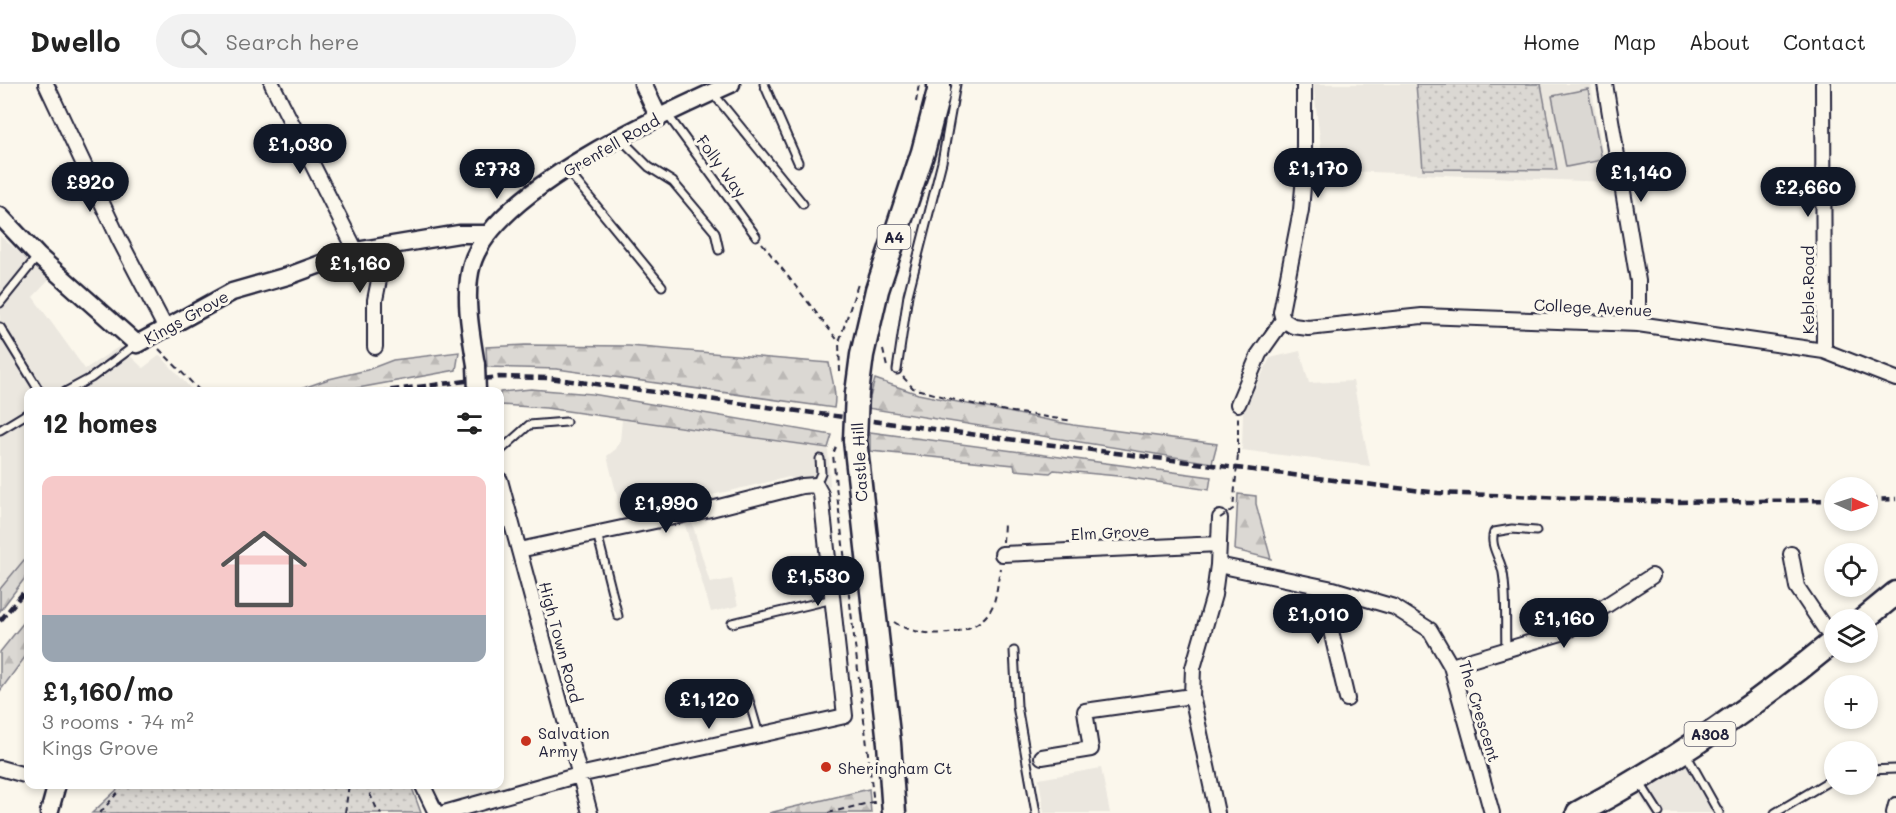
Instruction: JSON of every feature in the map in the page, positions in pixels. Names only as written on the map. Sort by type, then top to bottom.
[{"type":"main road","name":"Castle Hill","points":[[894,813],[889,743],[874,624],[846,442],[877,290],[923,152],[939,84]]},
{"type":"main road","points":[[1878,610],[1893,601]]},
{"type":"main road","name":"A308","points":[[1578,813],[1639,780],[1684,752],[1783,684],[1824,649]]},
{"type":"street","points":[[46,84],[119,239],[165,327]]},
{"type":"street","points":[[272,84],[356,251]]},
{"type":"street","points":[[643,84],[662,115]]},
{"type":"street","name":"Grenfell Road","points":[[477,387],[470,329],[469,280],[472,262],[488,234],[509,212],[543,185],[567,170],[662,115],[731,84]]},
{"type":"street","points":[[1238,404],[1259,354],[1283,320],[1281,312],[1301,210],[1304,176],[1304,84]]},
{"type":"street","points":[[1605,84],[1638,280],[1638,324]]},
{"type":"street","name":"Keble Road","points":[[1823,84],[1824,351]]},
{"type":"street","points":[[0,216],[38,256],[142,340]]},
{"type":"street","name":"Kings Grove","points":[[142,340],[232,292],[291,275],[356,251],[459,234],[488,234]]},
{"type":"street","points":[[375,347],[375,300],[386,245]]},
{"type":"street","name":"College Avenue","points":[[1283,320],[1293,326],[1308,328],[1422,316],[1638,324],[1824,351],[1896,379]]},
{"type":"street","points":[[444,813],[579,775],[845,716],[833,599],[818,490],[802,486],[711,509],[519,550]]},
{"type":"street","name":"High Town Road","points":[[504,495],[590,813]]},
{"type":"street","points":[[1217,813],[1192,696],[1193,668],[1214,595],[1220,518]]},
{"type":"street","name":"Elm Grove","points":[[1002,554],[1219,544]]},
{"type":"street","points":[[1791,554],[1797,587],[1824,626]]},
{"type":"street","name":"The Crescent","points":[[1218,565],[1333,589],[1395,607],[1430,630],[1451,666],[1492,813]]},
{"type":"street","points":[[1451,666],[1565,632],[1652,576]]},
{"type":"street","points":[[1333,589],[1328,618],[1347,699]]},
{"type":"street","points":[[1042,757],[1090,749],[1085,711],[1192,696]]},
{"type":"street","points":[[0,768],[24,775]]},
{"type":"street","points":[[49,813],[53,789]]},
{"type":"street","points":[[424,789],[436,813]]},
{"type":"street","points":[[1894,813],[1896,805]]},
{"type":"lane","points":[[764,84],[798,162]]},
{"type":"lane","points":[[897,370],[908,295],[942,162],[956,84]]},
{"type":"lane","points":[[712,92],[803,204]]},
{"type":"lane","name":"Folly Way","points":[[662,115],[756,236]]},
{"type":"lane","points":[[620,138],[649,167],[673,182],[715,232],[719,250]]},
{"type":"lane","points":[[567,170],[662,286]]},
{"type":"lane","points":[[2,298],[38,256]]},
{"type":"lane","points":[[0,327],[37,387]]},
{"type":"lane","name":"Kings Grove","points":[[74,387],[91,378],[142,340]]},
{"type":"lane","points":[[0,430],[24,415]]},
{"type":"lane","points":[[504,447],[529,425],[566,422]]},
{"type":"lane","points":[[818,490],[821,473],[820,459]]},
{"type":"lane","points":[[1506,649],[1504,579],[1492,535],[1500,530],[1536,531]]},
{"type":"lane","points":[[597,533],[618,616]]},
{"type":"lane","points":[[732,623],[833,599]]},
{"type":"lane","points":[[1014,651],[1017,706],[1036,813]]},
{"type":"lane","points":[[748,697],[759,735]]},
{"type":"lane","points":[[1684,752],[1719,813]]},
{"type":"lane","points":[[1878,770],[1896,769]]},
{"type":"lane","points":[[1639,780],[1659,813]]},
{"type":"lane","points":[[1775,813],[1824,784]]},
{"type":"path","points":[[756,236],[839,342]]},
{"type":"path","points":[[142,340],[195,387]]},
{"type":"path","points":[[897,370],[913,388],[1006,411],[1073,422]]},
{"type":"path","points":[[1220,518],[1233,508],[1238,454],[1238,404]]},
{"type":"path","points":[[846,442],[833,454],[875,813]]},
{"type":"path","points":[[889,614],[895,623],[921,633],[945,633],[977,626],[993,606],[1002,554],[1004,523]]},
{"type":"path","points":[[100,813],[121,789]]},
{"type":"path","points":[[345,813],[348,789]]},
{"type":"path","points":[[367,789],[381,813]]},
{"type":"path","points":[[828,813],[873,802]]},
{"type":"shaded area","points":[[1313,84],[1591,84],[1607,182],[1324,170]]},
{"type":"shaded area","points":[[0,236],[51,278],[33,297],[85,369],[120,346],[143,368],[160,355],[189,387],[24,387],[24,560],[0,589]]},
{"type":"shaded area","points":[[1300,351],[1309,383],[1353,381],[1370,466],[1242,450],[1243,413],[1270,358]]},
{"type":"shaded area","points":[[622,420],[828,448],[830,486],[813,477],[794,479],[789,477],[622,516],[607,456],[616,449],[620,441]]},
{"type":"shaded area","points":[[692,523],[710,583],[732,579],[738,606],[711,612],[685,525]]},
{"type":"shaded area","points":[[1691,757],[1727,813],[1651,813],[1637,793]]},
{"type":"shaded area","points":[[1101,768],[1110,813],[1044,813],[1039,779]]},
{"type":"green space","points":[[1416,84],[1541,84],[1557,170],[1423,169]]},
{"type":"green space","points":[[1588,89],[1602,160],[1566,167],[1552,96]]},
{"type":"green space","points":[[629,346],[829,363],[835,391],[834,408],[557,369],[487,367],[486,347]]},
{"type":"green space","points":[[459,352],[456,370],[364,387],[306,387],[367,370],[393,360]]},
{"type":"green space","points":[[875,379],[918,394],[1073,425],[1217,444],[1212,463],[867,408]]},
{"type":"green space","points":[[531,389],[592,394],[832,435],[828,448],[546,408],[504,405],[504,392]]},
{"type":"green space","points":[[870,432],[1211,477],[1209,490],[1118,476],[1054,470],[1050,473],[1015,470],[1014,465],[870,451]]},
{"type":"green space","points":[[1238,494],[1256,496],[1256,504],[1271,559],[1235,550]]},
{"type":"green space","points":[[24,560],[24,579],[0,611],[0,589]]},
{"type":"green space","points":[[24,622],[24,658],[0,691],[0,652]]},
{"type":"green space","points":[[118,789],[412,789],[421,813],[92,813]]},
{"type":"green space","points":[[869,789],[871,813],[769,813]]},
{"type":"railway","points":[[418,387],[499,377],[550,378],[1068,447],[1438,493],[1669,502],[1824,500]]},
{"type":"railway","points":[[1878,500],[1896,499]]},
{"type":"railway","points":[[0,621],[24,592]]},
{"type":"place","name":"Salvation Army","points":[[526,741]]},
{"type":"place","name":"Sheringham Ct","points":[[826,767]]}]
